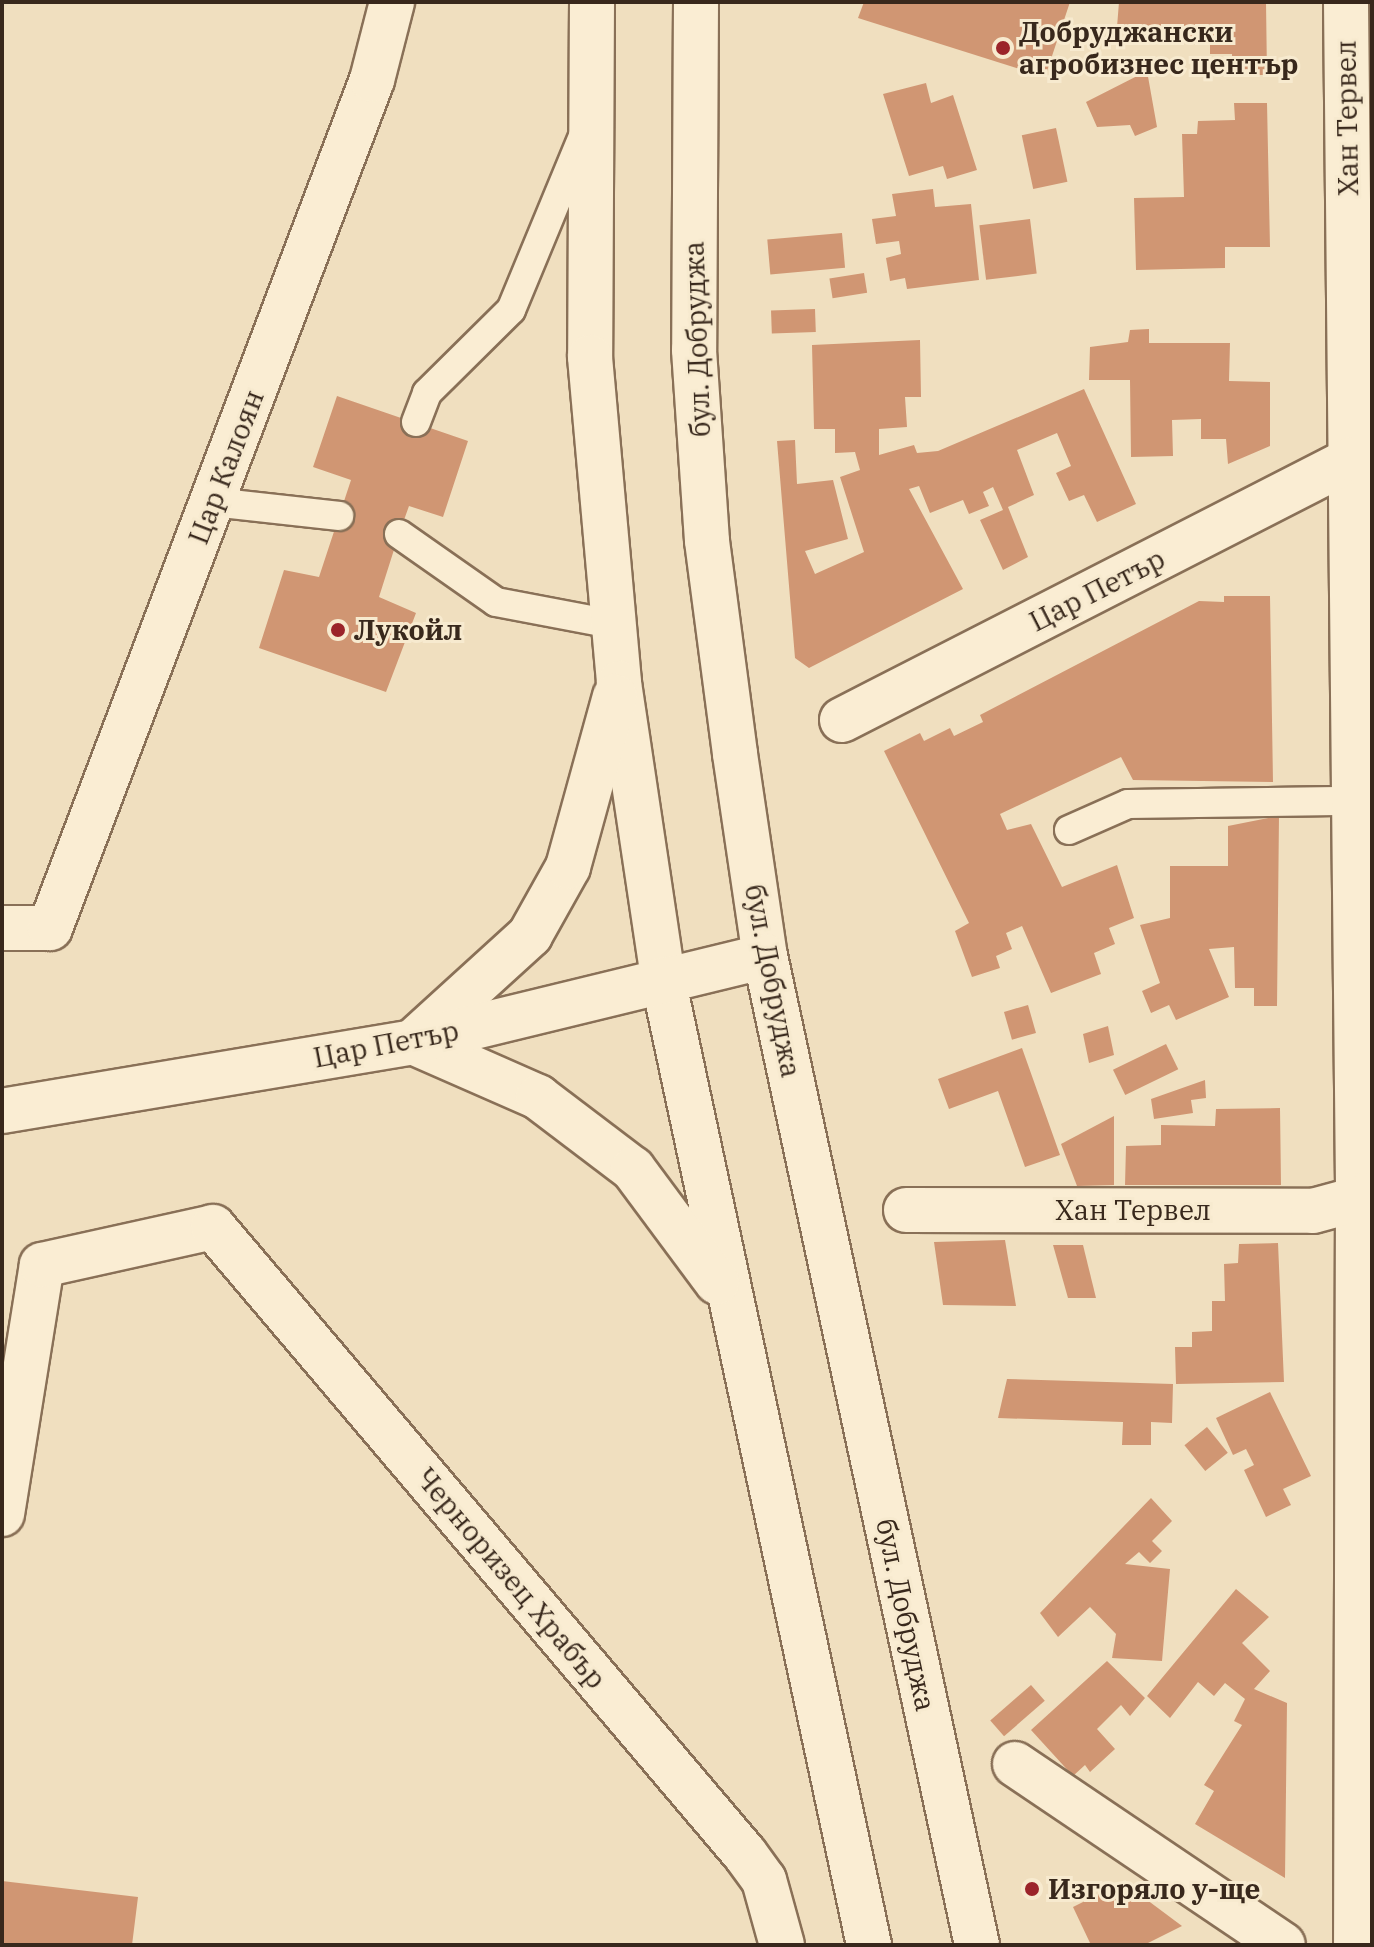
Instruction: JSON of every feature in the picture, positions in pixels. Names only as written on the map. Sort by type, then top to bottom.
[{"type":"street","name":"Цар Калоян","points":[[2,928],[50,928],[372,80],[392,2]]},
{"type":"street","points":[[592,2],[586,128],[590,357],[619,683],[663,979],[869,1945]]},
{"type":"street","name":"бул. Добруджа","points":[[696,2],[694,350],[706,525],[765,956],[977,1945]]},
{"type":"street","name":"Хан Тервел","points":[[1346,2],[1362,459],[1355,801],[1365,1195],[1356,1945]]},
{"type":"street","name":"Цар Петър","points":[[842,720],[1362,459]]},
{"type":"street","points":[[619,683],[568,867],[530,935],[413,1042],[538,1097],[633,1169],[690,1236],[735,1312]]},
{"type":"street","name":"Цар Петър","points":[[2,1111],[413,1042],[765,956]]},
{"type":"street","name":"Хан Тервел","points":[[906,1210],[1313,1211],[1365,1195]]},
{"type":"street","name":"Черноризец Храбър","points":[[2,1514],[42,1265],[213,1227],[745,1854],[764,1880],[782,1945]]},
{"type":"street","points":[[1015,1764],[1283,1945]]},
{"type":"lane","points":[[416,422],[427,393],[511,310],[586,128]]},
{"type":"lane","points":[[213,502],[339,516]]},
{"type":"lane","points":[[399,534],[496,602],[612,624]]},
{"type":"lane","points":[[1069,830],[1128,804],[1355,801]]},
{"type":"building","name":"Добруджански агробизнес център","points":[[864,2],[1070,2],[1045,77],[858,18]]},
{"type":"building","points":[[1119,2],[1266,2],[1267,75],[1232,75],[1232,54],[1210,54],[1210,43],[1135,40],[1135,28],[1117,27]]},
{"type":"building","points":[[1147,71],[1157,127],[1135,136],[1130,125],[1097,127],[1086,102]]},
{"type":"building","points":[[926,83],[931,103],[953,95],[977,170],[947,179],[943,166],[909,176],[883,94]]},
{"type":"building","points":[[1234,103],[1267,103],[1270,247],[1225,247],[1225,268],[1136,270],[1134,198],[1184,197],[1182,134],[1197,134],[1198,121],[1235,120]]},
{"type":"building","points":[[1056,128],[1067,182],[1033,189],[1022,135]]},
{"type":"building","points":[[933,189],[935,207],[971,204],[979,280],[907,289],[905,278],[890,281],[886,258],[901,254],[899,241],[876,244],[872,219],[896,216],[892,194]]},
{"type":"building","points":[[1030,219],[1037,274],[986,280],[979,225]]},
{"type":"building","points":[[842,233],[845,268],[770,274],[767,240]]},
{"type":"building","points":[[864,273],[867,293],[833,298],[829,278]]},
{"type":"building","points":[[815,309],[816,332],[772,334],[771,311]]},
{"type":"building","points":[[1149,329],[1149,343],[1230,343],[1229,381],[1270,382],[1270,446],[1228,464],[1226,439],[1201,439],[1201,419],[1172,420],[1173,456],[1131,457],[1130,380],[1089,380],[1090,347],[1128,342],[1130,330]]},
{"type":"building","points":[[920,340],[921,397],[905,397],[907,427],[879,429],[879,455],[914,445],[917,453],[938,451],[1084,389],[1136,504],[1097,522],[1084,495],[1069,501],[1056,473],[1071,466],[1057,433],[1017,450],[1034,495],[1008,507],[1028,557],[1003,570],[980,520],[1003,510],[993,487],[983,492],[989,506],[969,514],[963,500],[930,513],[919,486],[909,489],[963,589],[809,668],[795,658],[777,441],[795,440],[797,484],[833,480],[848,539],[805,551],[815,574],[864,552],[840,477],[860,470],[855,452],[835,453],[835,429],[814,429],[812,345]]},
{"type":"building","points":[[337,396],[468,441],[443,517],[409,506],[399,534],[379,597],[416,613],[386,692],[259,648],[284,570],[319,577],[351,480],[313,467]]},
{"type":"building","points":[[1224,596],[1270,596],[1273,782],[1133,780],[1121,757],[1000,814],[1007,830],[1031,824],[1062,887],[1117,865],[1134,918],[1109,928],[1115,944],[1094,953],[1101,974],[1051,993],[1022,926],[1006,933],[1012,949],[996,956],[1000,968],[972,977],[955,931],[969,923],[884,751],[920,733],[924,741],[950,728],[954,736],[983,722],[980,715],[1199,601],[1224,602]]},
{"type":"building","points":[[1279,816],[1277,1006],[1254,1006],[1254,988],[1235,988],[1234,947],[1209,949],[1229,997],[1176,1020],[1169,1005],[1151,1013],[1142,991],[1160,983],[1140,925],[1170,918],[1170,866],[1228,866],[1228,826]]},
{"type":"building","points":[[1028,1005],[1036,1033],[1012,1040],[1004,1012]]},
{"type":"building","points":[[1108,1026],[1114,1055],[1089,1063],[1083,1034]]},
{"type":"building","points":[[1166,1044],[1178,1069],[1125,1095],[1113,1070]]},
{"type":"building","points":[[1022,1048],[1060,1155],[1025,1167],[998,1091],[949,1109],[938,1079]]},
{"type":"building","points":[[1205,1080],[1206,1098],[1191,1100],[1193,1113],[1154,1119],[1151,1099]]},
{"type":"building","points":[[1280,1108],[1281,1185],[1125,1185],[1126,1146],[1161,1145],[1161,1125],[1215,1126],[1216,1109]]},
{"type":"building","points":[[1114,1116],[1114,1185],[1077,1186],[1061,1144]]},
{"type":"building","points":[[1005,1240],[1016,1306],[943,1305],[934,1242]]},
{"type":"building","points":[[1278,1243],[1284,1382],[1176,1384],[1175,1347],[1192,1347],[1192,1332],[1212,1331],[1212,1301],[1225,1301],[1224,1264],[1238,1263],[1239,1244]]},
{"type":"building","points":[[1053,1245],[1083,1245],[1096,1298],[1068,1298]]},
{"type":"building","points":[[1007,1379],[1173,1384],[1172,1423],[1151,1422],[1151,1445],[1122,1445],[1123,1422],[998,1418]]},
{"type":"building","points":[[1270,1392],[1311,1476],[1283,1489],[1291,1505],[1266,1517],[1244,1470],[1254,1465],[1246,1449],[1233,1455],[1216,1418]]},
{"type":"building","points":[[1207,1427],[1228,1453],[1205,1471],[1184,1445]]},
{"type":"building","points":[[1151,1498],[1172,1521],[1152,1541],[1162,1551],[1150,1563],[1139,1552],[1125,1564],[1170,1569],[1162,1661],[1112,1658],[1116,1634],[1090,1607],[1058,1637],[1040,1613]]},
{"type":"building","points":[[1236,1589],[1269,1617],[1242,1643],[1270,1671],[1254,1689],[1287,1703],[1285,1878],[1195,1824],[1214,1791],[1204,1785],[1242,1725],[1234,1721],[1245,1699],[1225,1683],[1214,1696],[1198,1682],[1170,1718],[1147,1696]]},
{"type":"building","points":[[1107,1661],[1145,1698],[1130,1716],[1121,1705],[1097,1729],[1115,1749],[1090,1772],[1085,1765],[1073,1776],[1031,1730]]},
{"type":"building","points":[[1031,1685],[1045,1701],[1004,1736],[990,1720]]},
{"type":"building","points":[[2,1881],[138,1897],[132,1945],[2,1945]]},
{"type":"building","points":[[1123,1882],[1182,1926],[1144,1945],[1091,1945],[1073,1907]]},
{"type":"place","name":"Добруджански агробизнес център","points":[[1003,48]]},
{"type":"place","name":"Лукойл","points":[[338,630]]},
{"type":"place","name":"Изгоряло у-ще","points":[[1032,1889]]}]
